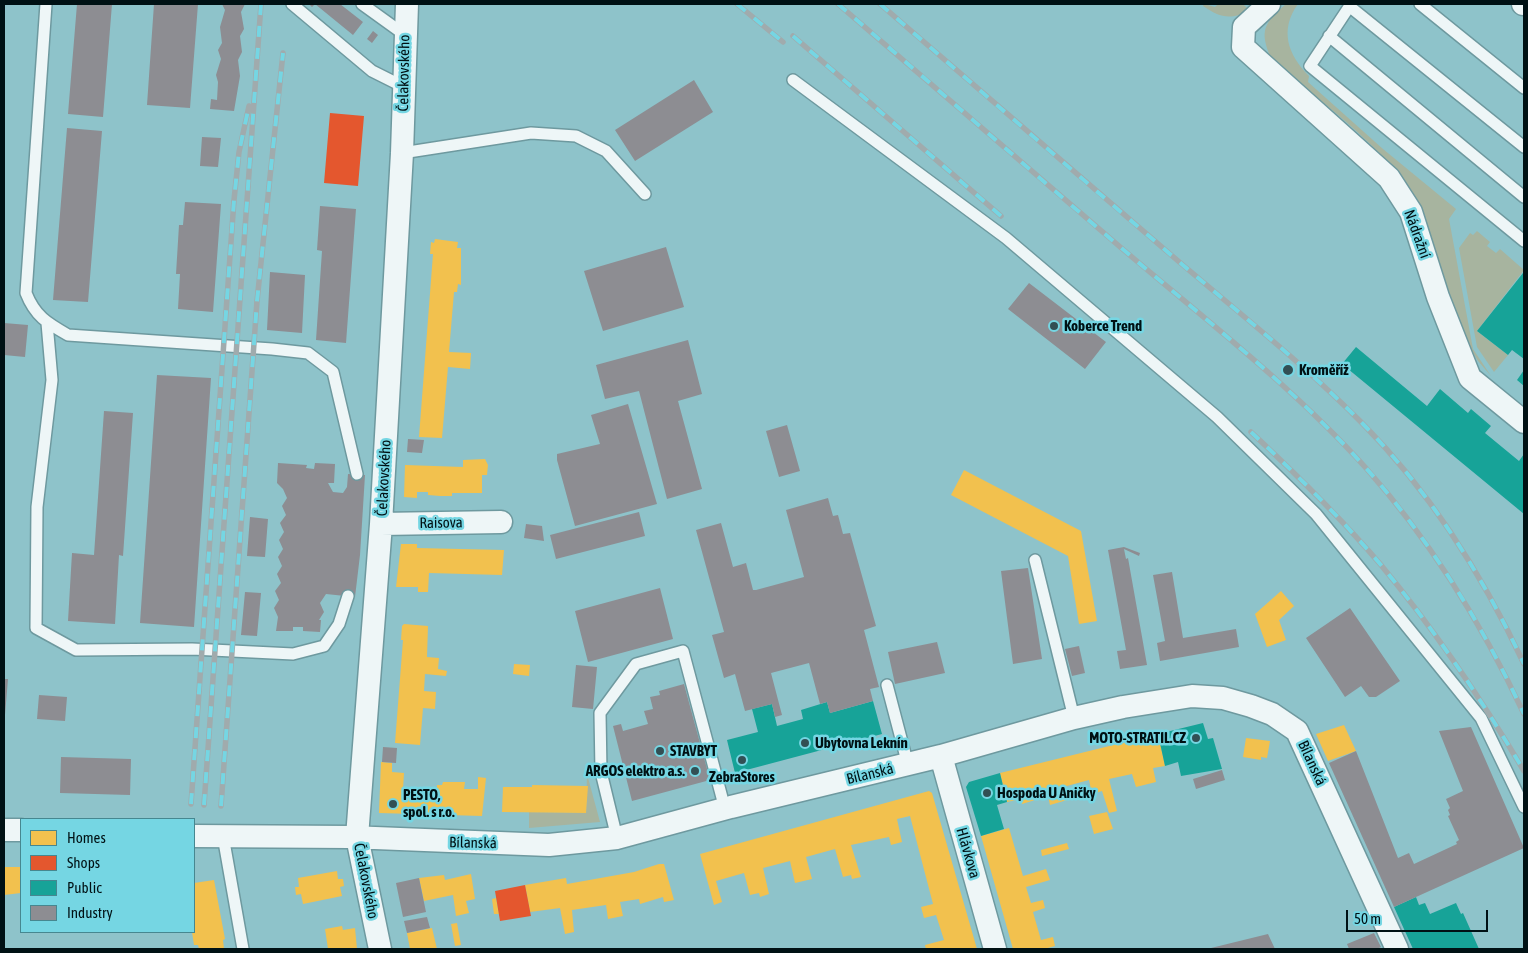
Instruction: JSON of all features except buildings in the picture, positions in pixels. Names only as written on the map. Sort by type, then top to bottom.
[{"type":"street","name":"Čelakovského","points":[[380,949],[357,837],[381,524],[402,153],[407,4]]},
{"type":"street","name":"Nádražní","points":[[1269,4],[1244,27],[1243,47],[1389,178],[1411,212],[1438,297],[1470,378],[1524,422]]},
{"type":"street","name":"Raisova","points":[[381,524],[501,522]]},
{"type":"street","name":"Bílanská","points":[[195,836],[357,837],[549,845],[617,838],[725,809],[908,765],[1074,718],[1123,707],[1192,696],[1224,698],[1272,714],[1297,731],[1397,949]]},
{"type":"street","name":"Hlávkova","points":[[941,756],[995,949]]},
{"type":"street","points":[[4,830],[20,830]]},
{"type":"lane","points":[[46,4],[26,293],[32,309],[47,323],[68,335],[272,348],[308,353],[333,372],[357,474]]},
{"type":"lane","points":[[292,4],[372,71],[404,87]]},
{"type":"lane","points":[[362,4],[405,34]]},
{"type":"lane","points":[[1420,4],[1524,88]]},
{"type":"lane","points":[[1524,147],[1350,5],[1310,66],[1524,241]]},
{"type":"lane","points":[[1329,36],[1524,197]]},
{"type":"lane","points":[[793,80],[1006,238],[1217,417],[1316,514],[1481,718],[1524,807]]},
{"type":"lane","points":[[402,153],[531,133],[576,136],[606,151],[645,194]]},
{"type":"lane","points":[[47,323],[52,380],[37,507],[36,628],[76,650],[192,650],[293,654],[324,646],[339,624],[348,596]]},
{"type":"lane","points":[[1035,560],[1074,718]]},
{"type":"lane","points":[[617,838],[601,772],[600,713],[636,664],[683,652],[725,809]]},
{"type":"lane","points":[[887,685],[908,765]]},
{"type":"lane","points":[[223,836],[243,949]]},
{"type":"green space","points":[[1204,4],[1215,7],[1218,4],[1243,4],[1249,10],[1236,16],[1225,16],[1209,10],[1203,6]]},
{"type":"green space","points":[[1286,4],[1298,4],[1289,23],[1289,42],[1296,60],[1309,76],[1308,82],[1383,149],[1456,209],[1449,219],[1473,349],[1491,376],[1478,361],[1465,340],[1419,205],[1405,183],[1389,163],[1351,126],[1271,58],[1265,41],[1266,28],[1268,22]]},
{"type":"green space","points":[[1477,231],[1490,242],[1487,246],[1496,253],[1500,249],[1524,270],[1477,331],[1508,355],[1494,372],[1477,347],[1459,248],[1470,233],[1473,235]]},
{"type":"green space","points":[[587,774],[600,822],[529,828],[529,812],[586,813]]},
{"type":"railway","points":[[204,805],[261,4]]},
{"type":"railway","points":[[737,4],[783,42]]},
{"type":"railway","points":[[838,4],[1246,353],[1337,437],[1389,495],[1454,584],[1491,648],[1524,714]]},
{"type":"railway","points":[[880,4],[1290,356],[1363,424],[1411,479],[1454,538],[1492,600],[1524,664]]},
{"type":"railway","points":[[793,36],[1001,216]]},
{"type":"railway","points":[[221,806],[257,301],[283,53]]},
{"type":"railway","points":[[191,804],[234,200],[239,152],[249,106]]},
{"type":"railway","points":[[1251,432],[1334,513],[1401,589],[1457,665],[1524,771]]},
{"type":"place","name":"Koberce Trend","points":[[1054,326]]},
{"type":"place","name":"Kroměříž","points":[[1288,370]]},
{"type":"place","name":"MOTO-STRATIL.CZ","points":[[1196,738]]},
{"type":"place","name":"Ubytovna Leknín","points":[[805,743]]},
{"type":"place","name":"STAVBYT","points":[[660,751]]},
{"type":"place","name":"ZebraStores","points":[[742,760]]},
{"type":"place","name":"ARGOS elektro a.s.","points":[[695,771]]},
{"type":"place","name":"Hospoda U Aničky","points":[[987,793]]},
{"type":"place","name":"PESTO, spol. s r.o.","points":[[393,804]]}]
